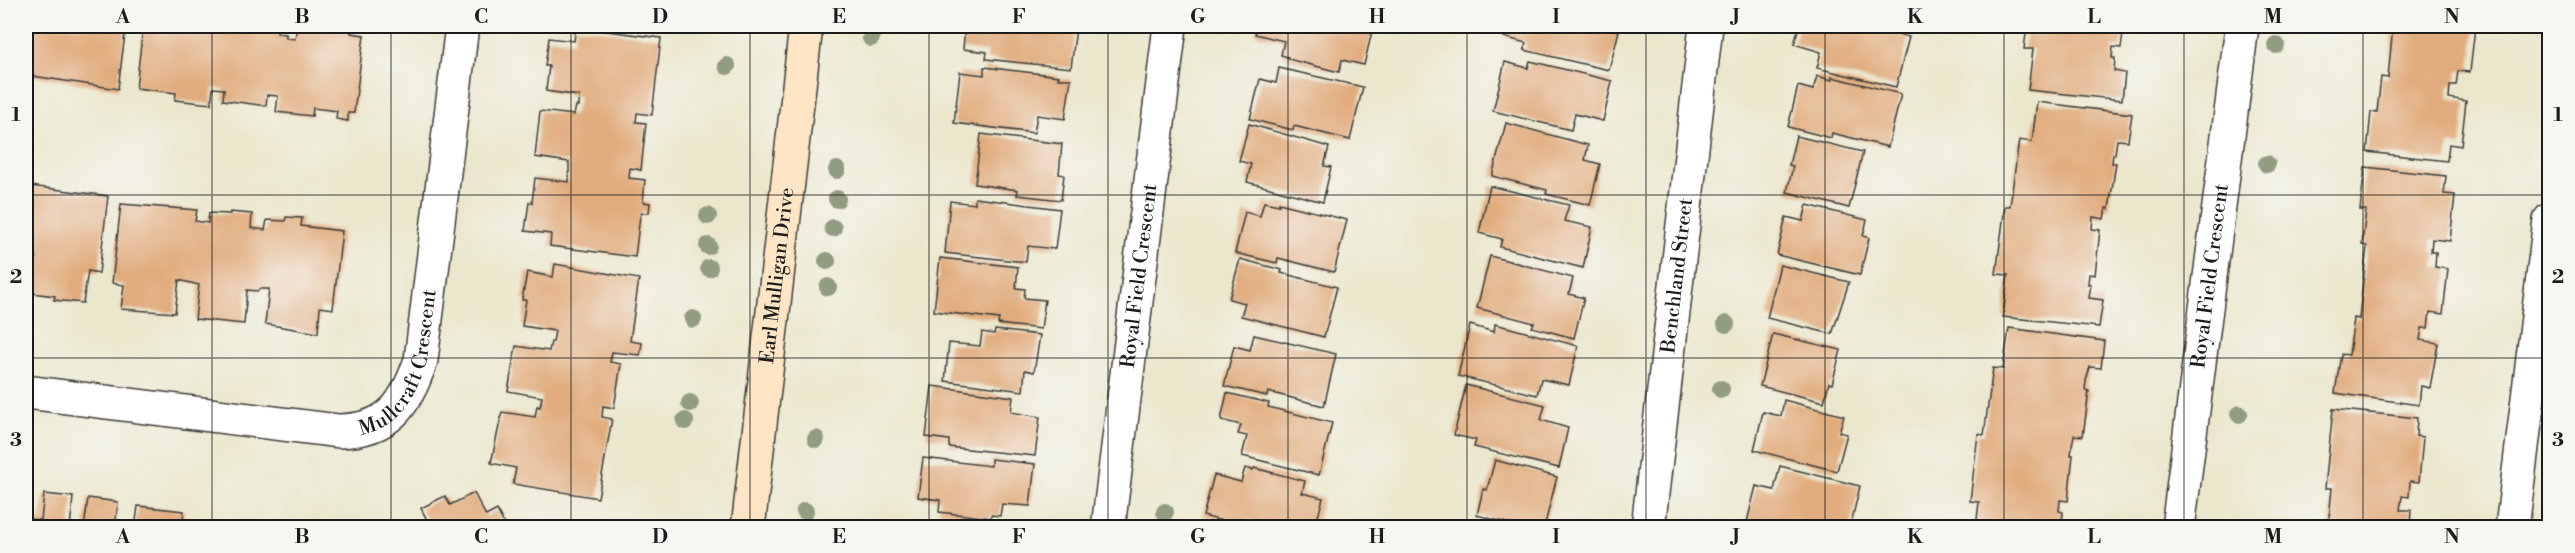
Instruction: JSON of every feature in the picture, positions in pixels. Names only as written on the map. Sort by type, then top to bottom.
[{"type":"street","name":"Mullcraft Crescent","points":[[26,392],[339,430],[358,430],[378,425],[398,407],[413,385],[421,360],[462,26]]},
{"type":"street","name":"Earl Mulligan Drive","points":[[748,528],[806,26]]},
{"type":"street","name":"Royal Field Crescent","points":[[1108,528],[1170,26]]},
{"type":"street","name":"Benchland Street","points":[[1648,528],[1706,26]]},
{"type":"street","name":"Royal Field Crescent","points":[[2178,528],[2242,26]]},
{"type":"street","points":[[2512,528],[2550,220]]},
{"type":"building","points":[[26,26],[126,26],[118,89],[26,75]]},
{"type":"building","points":[[143,26],[209,26],[209,29],[220,30],[220,27],[229,26],[278,26],[277,33],[286,34],[286,38],[295,39],[297,26],[352,26],[351,33],[364,35],[354,113],[348,113],[348,121],[336,119],[337,111],[313,108],[312,116],[276,112],[278,96],[267,95],[266,106],[223,100],[224,89],[213,88],[211,104],[175,100],[176,93],[136,88]]},
{"type":"building","points":[[965,26],[1076,28],[1071,68],[986,59],[987,52],[963,49]]},
{"type":"building","points":[[1257,26],[1373,27],[1364,65],[1342,60],[1339,72],[1288,59],[1281,55],[1284,41],[1255,34]]},
{"type":"building","points":[[1507,26],[1602,26],[1619,31],[1609,70],[1524,50],[1526,43],[1504,37]]},
{"type":"building","points":[[1799,26],[1887,26],[1886,31],[1909,37],[1896,87],[1817,68],[1821,52],[1794,44]]},
{"type":"building","points":[[2027,26],[2124,26],[2121,48],[2113,47],[2112,58],[2115,58],[2114,71],[2125,73],[2122,100],[2028,90],[2033,49],[2024,49]]},
{"type":"building","points":[[2393,26],[2475,27],[2470,72],[2458,71],[2456,85],[2450,85],[2449,98],[2466,101],[2461,146],[2449,144],[2447,161],[2367,152],[2371,112],[2377,112],[2381,77],[2388,78]]},
{"type":"building","points":[[576,27],[661,38],[652,115],[637,113],[636,122],[646,123],[641,170],[630,168],[629,178],[645,180],[643,202],[650,203],[649,213],[642,213],[640,216],[635,257],[550,246],[551,234],[525,231],[535,178],[569,182],[569,162],[535,157],[540,111],[574,115],[576,106],[578,106],[579,96],[546,91],[549,66],[545,66],[549,38],[574,41]]},
{"type":"building","points":[[1530,61],[1612,81],[1603,121],[1575,114],[1571,130],[1493,111],[1505,62],[1528,68]]},
{"type":"building","points":[[984,67],[1071,79],[1065,119],[1037,115],[1034,133],[954,123],[960,72],[984,75]]},
{"type":"building","points":[[1279,68],[1363,87],[1350,140],[1294,126],[1293,130],[1250,119],[1260,79],[1276,83]]},
{"type":"building","points":[[1817,76],[1832,80],[1832,77],[1901,94],[1888,147],[1832,133],[1831,138],[1788,127],[1798,86],[1813,90]]},
{"type":"building","points":[[2037,102],[2132,114],[2128,141],[2117,140],[2115,154],[2113,154],[2112,163],[2116,163],[2109,209],[2106,208],[2104,219],[2093,217],[2092,229],[2100,230],[2095,275],[2089,274],[2088,284],[2091,284],[2089,298],[2103,300],[2099,327],[2003,317],[2008,275],[1996,274],[2005,206],[2010,206],[2019,140],[2032,142]]},
{"type":"building","points":[[1506,123],[1588,145],[1585,160],[1600,164],[1590,205],[1546,194],[1547,190],[1492,176]]},
{"type":"building","points":[[1249,124],[1329,147],[1324,166],[1331,167],[1323,202],[1247,182],[1251,164],[1239,161]]},
{"type":"building","points":[[981,134],[1062,144],[1059,174],[1064,175],[1061,200],[1017,195],[1018,190],[975,184]]},
{"type":"building","points":[[1796,136],[1863,152],[1849,208],[1787,192],[1793,166],[1789,165]]},
{"type":"building","points":[[2365,167],[2446,176],[2444,194],[2455,195],[2450,241],[2432,239],[2431,252],[2436,252],[2435,267],[2448,269],[2443,314],[2430,312],[2428,328],[2422,328],[2420,340],[2438,343],[2430,388],[2421,386],[2419,405],[2335,393],[2341,354],[2349,355],[2354,318],[2359,319],[2367,246],[2362,245],[2366,210],[2360,210]]},
{"type":"building","points":[[30,186],[108,196],[99,273],[88,271],[83,303],[54,300],[55,296],[32,293],[36,256],[26,255],[26,190],[30,191]]},
{"type":"building","points":[[1490,186],[1569,205],[1564,221],[1592,227],[1583,268],[1500,247],[1502,239],[1479,233]]},
{"type":"building","points":[[975,198],[1060,209],[1055,249],[1028,246],[1026,262],[945,253],[950,201],[975,204]]},
{"type":"building","points":[[1264,202],[1279,205],[1279,203],[1347,220],[1334,272],[1278,258],[1277,263],[1235,253],[1245,212],[1260,216]]},
{"type":"building","points":[[121,204],[197,210],[195,221],[208,223],[209,213],[252,214],[251,228],[265,230],[267,220],[285,221],[286,217],[302,218],[301,226],[342,231],[333,309],[320,307],[318,333],[265,324],[269,289],[259,289],[258,291],[247,290],[244,324],[195,319],[199,285],[179,280],[175,313],[121,309],[124,285],[112,283]]},
{"type":"building","points":[[1807,205],[1867,220],[1863,236],[1869,238],[1860,275],[1777,255],[1786,217],[1803,221]]},
{"type":"building","points":[[1490,256],[1573,278],[1569,294],[1584,298],[1574,338],[1532,327],[1534,323],[1477,308]]},
{"type":"building","points":[[940,258],[1018,267],[1016,288],[1025,289],[1024,298],[1045,300],[1041,329],[998,324],[999,319],[934,311]]},
{"type":"building","points":[[1240,259],[1282,270],[1281,273],[1337,287],[1324,337],[1241,316],[1245,303],[1229,299]]},
{"type":"building","points":[[555,264],[639,279],[630,341],[642,343],[640,355],[612,352],[610,362],[621,364],[614,408],[603,406],[602,417],[612,419],[598,498],[513,484],[516,468],[491,463],[502,412],[535,417],[537,406],[540,407],[542,397],[508,391],[516,346],[549,351],[551,342],[553,342],[555,331],[522,326],[526,300],[522,300],[527,272],[553,277]]},
{"type":"building","points":[[1780,265],[1849,282],[1832,334],[1767,318]]},
{"type":"building","points":[[1495,324],[1578,346],[1569,385],[1541,379],[1537,395],[1458,376],[1470,325],[1494,332]]},
{"type":"building","points":[[2009,328],[2104,341],[2101,368],[2090,367],[2086,381],[2085,390],[2089,391],[2083,436],[2074,435],[2068,501],[2060,500],[2059,511],[2063,512],[2062,524],[2075,528],[1976,528],[1979,502],[1970,501],[1978,434],[1984,435],[1993,368],[2003,369]]},
{"type":"building","points":[[995,330],[1040,335],[1034,372],[1025,370],[1023,391],[945,381],[949,343],[980,346],[982,332],[994,334]]},
{"type":"building","points":[[1773,334],[1841,350],[1832,384],[1829,383],[1824,402],[1760,386]]},
{"type":"building","points":[[1254,335],[1336,354],[1324,406],[1268,392],[1267,396],[1224,386],[1234,346],[1250,350]]},
{"type":"building","points":[[1466,385],[1545,405],[1541,420],[1568,428],[1559,468],[1474,447],[1476,440],[1454,435]]},
{"type":"building","points":[[932,386],[1013,397],[1011,412],[1040,417],[1035,456],[949,447],[949,440],[926,437]]},
{"type":"building","points":[[1227,393],[1269,403],[1268,407],[1332,423],[1319,475],[1242,456],[1247,436],[1238,434],[1241,425],[1221,420]]},
{"type":"building","points":[[1784,400],[1844,416],[1839,432],[1847,434],[1837,471],[1754,450],[1763,412],[1781,416]]},
{"type":"building","points":[[2333,409],[2417,418],[2416,436],[2423,437],[2419,482],[2410,481],[2409,497],[2402,496],[2400,510],[2411,510],[2410,528],[2328,528],[2332,488],[2325,488]]},
{"type":"building","points":[[923,458],[991,466],[991,459],[1035,464],[1030,506],[1002,504],[1000,516],[991,515],[991,518],[939,512],[940,500],[918,497]]},
{"type":"building","points":[[1495,460],[1557,477],[1544,528],[1525,528],[1477,515],[1483,489],[1487,490]]},
{"type":"building","points":[[1780,466],[1860,486],[1850,528],[1746,526],[1756,486],[1774,490]]},
{"type":"building","points":[[1245,468],[1253,470],[1254,468],[1305,481],[1302,493],[1323,498],[1315,528],[1280,528],[1248,520],[1245,527],[1203,516],[1214,475],[1241,482]]},
{"type":"building","points":[[474,493],[486,516],[497,510],[506,528],[431,528],[421,508],[445,496],[450,505]]},
{"type":"building","points":[[44,494],[73,497],[70,528],[28,528],[29,519],[41,520]]},
{"type":"building","points":[[88,498],[118,502],[115,528],[84,528]]},
{"type":"building","points":[[138,506],[184,511],[182,528],[135,528]]},
{"type":"building","points":[[203,522],[226,525],[226,523],[251,528],[203,528]]},
{"type":"building","points":[[1209,522],[1227,527],[1227,528],[1208,528]]}]
